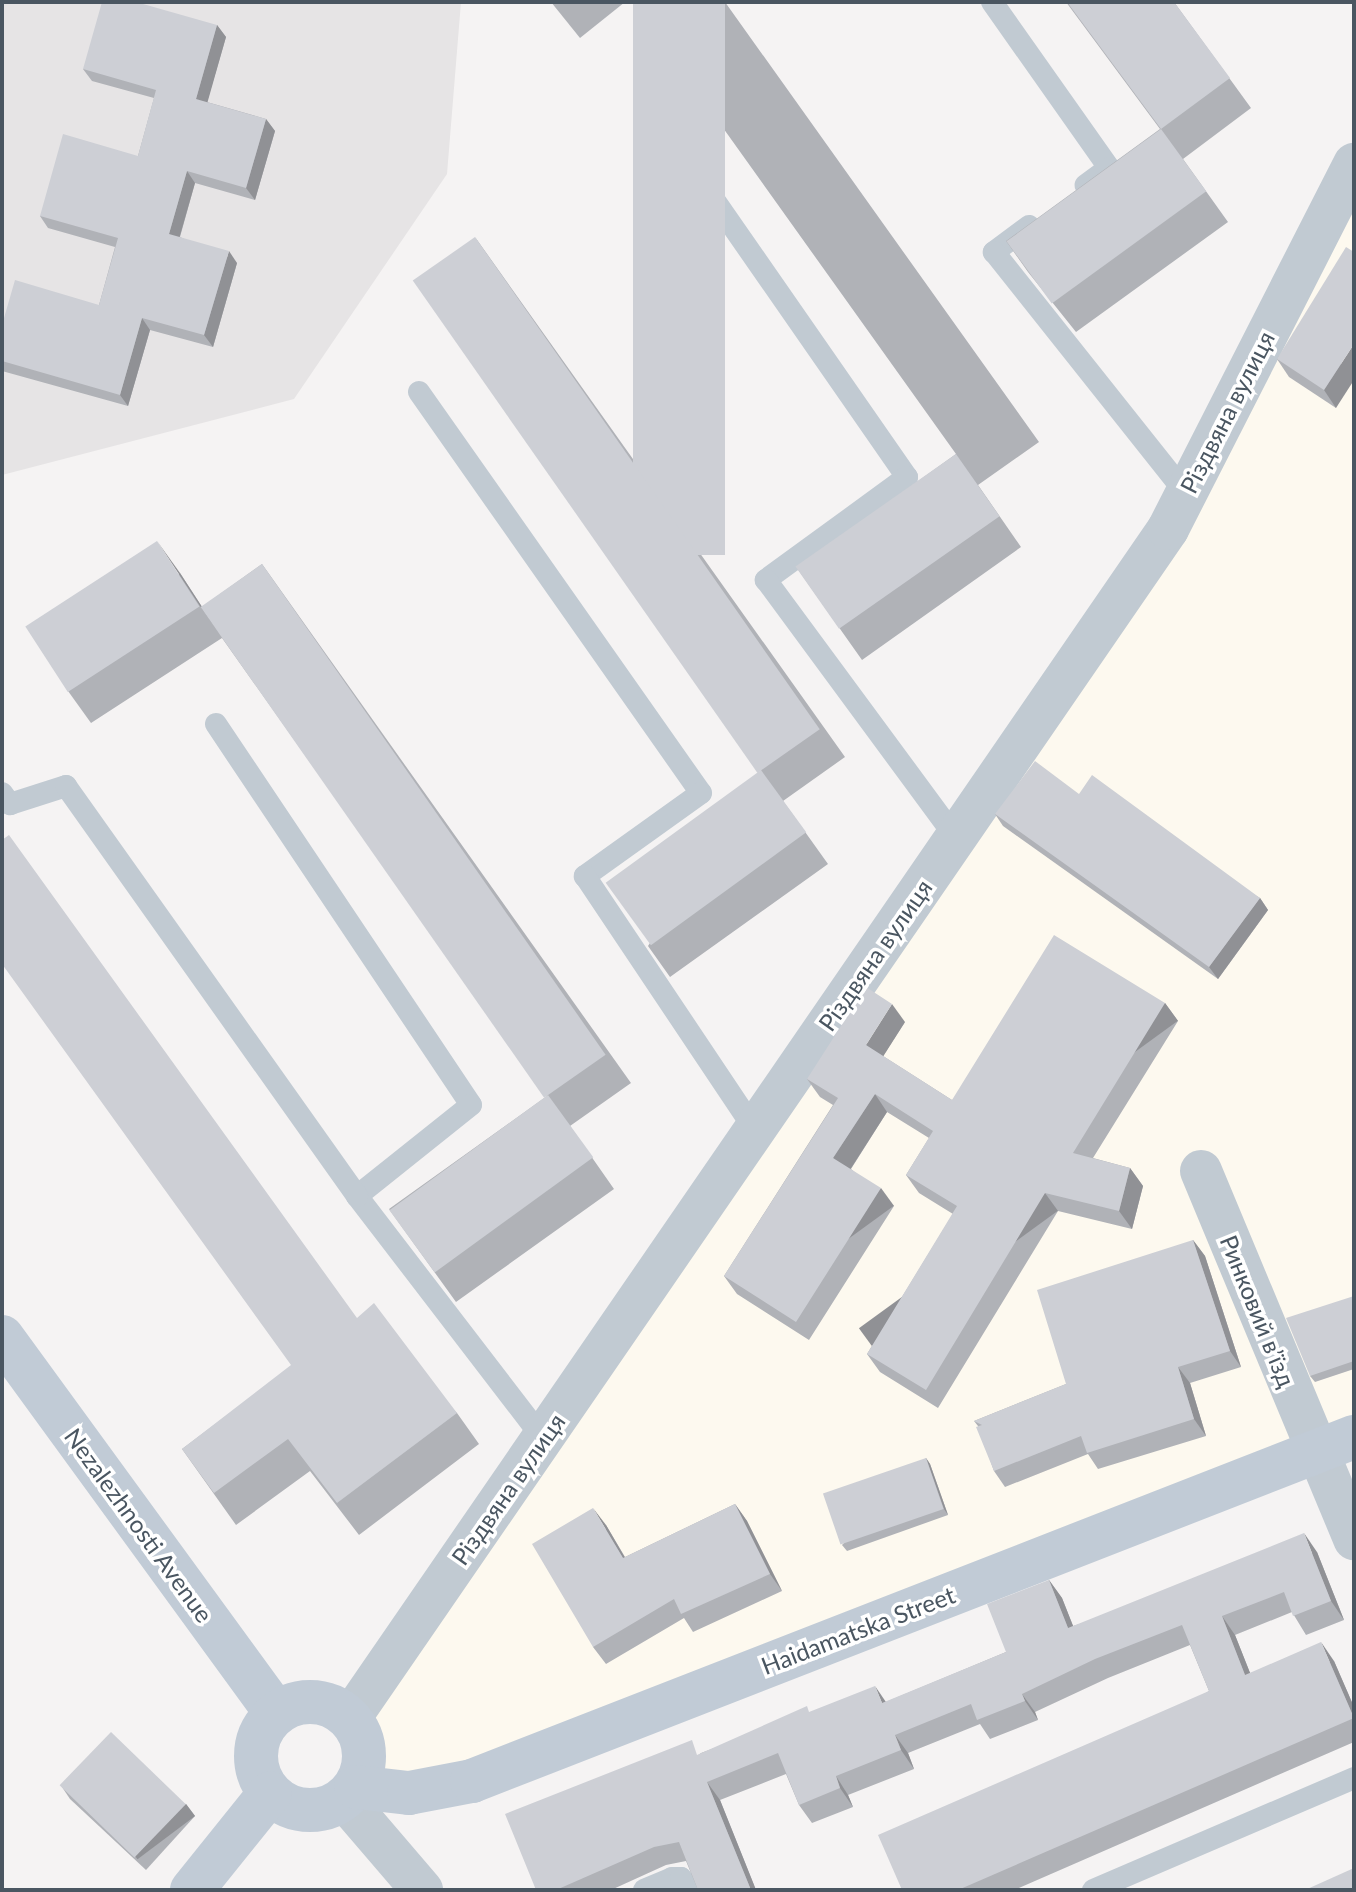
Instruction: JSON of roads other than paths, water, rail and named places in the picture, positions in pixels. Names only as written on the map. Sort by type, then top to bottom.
[{"type":"street","name":"Різдвяна вулиця","points":[[350,1718],[1168,529],[1353,171]]},
{"type":"street","name":"Ринковий в’їзд","points":[[1201,1171],[1334,1444],[1354,1539]]},
{"type":"street","name":"Nezalezhnosti Avenue","points":[[2,1337],[276,1713]]},
{"type":"street","name":"Haidamatska Street","points":[[350,1793],[409,1793],[472,1781],[1334,1444]]},
{"type":"street","points":[[306,1701],[337,1708],[350,1718],[365,1757],[350,1793],[306,1810],[270,1793],[260,1778],[256,1751],[264,1726],[276,1713],[306,1701]]},
{"type":"street","points":[[192,1890],[270,1793]]},
{"type":"street","points":[[350,1793],[422,1890]]},
{"type":"lane","points":[[992,2],[1109,168],[1071,196]]},
{"type":"lane","points":[[649,106],[907,477],[766,580],[957,839]]},
{"type":"lane","points":[[1045,215],[994,252],[1186,493]]},
{"type":"lane","points":[[419,392],[701,793],[585,876],[754,1128]]},
{"type":"lane","points":[[216,724],[471,1105],[357,1196]]},
{"type":"lane","points":[[2,793],[10,804],[66,786],[357,1196],[543,1438]]},
{"type":"lane","points":[[1093,1890],[1354,1778]]},
{"type":"lane","points":[[644,1890],[681,1878],[690,1890]]}]
